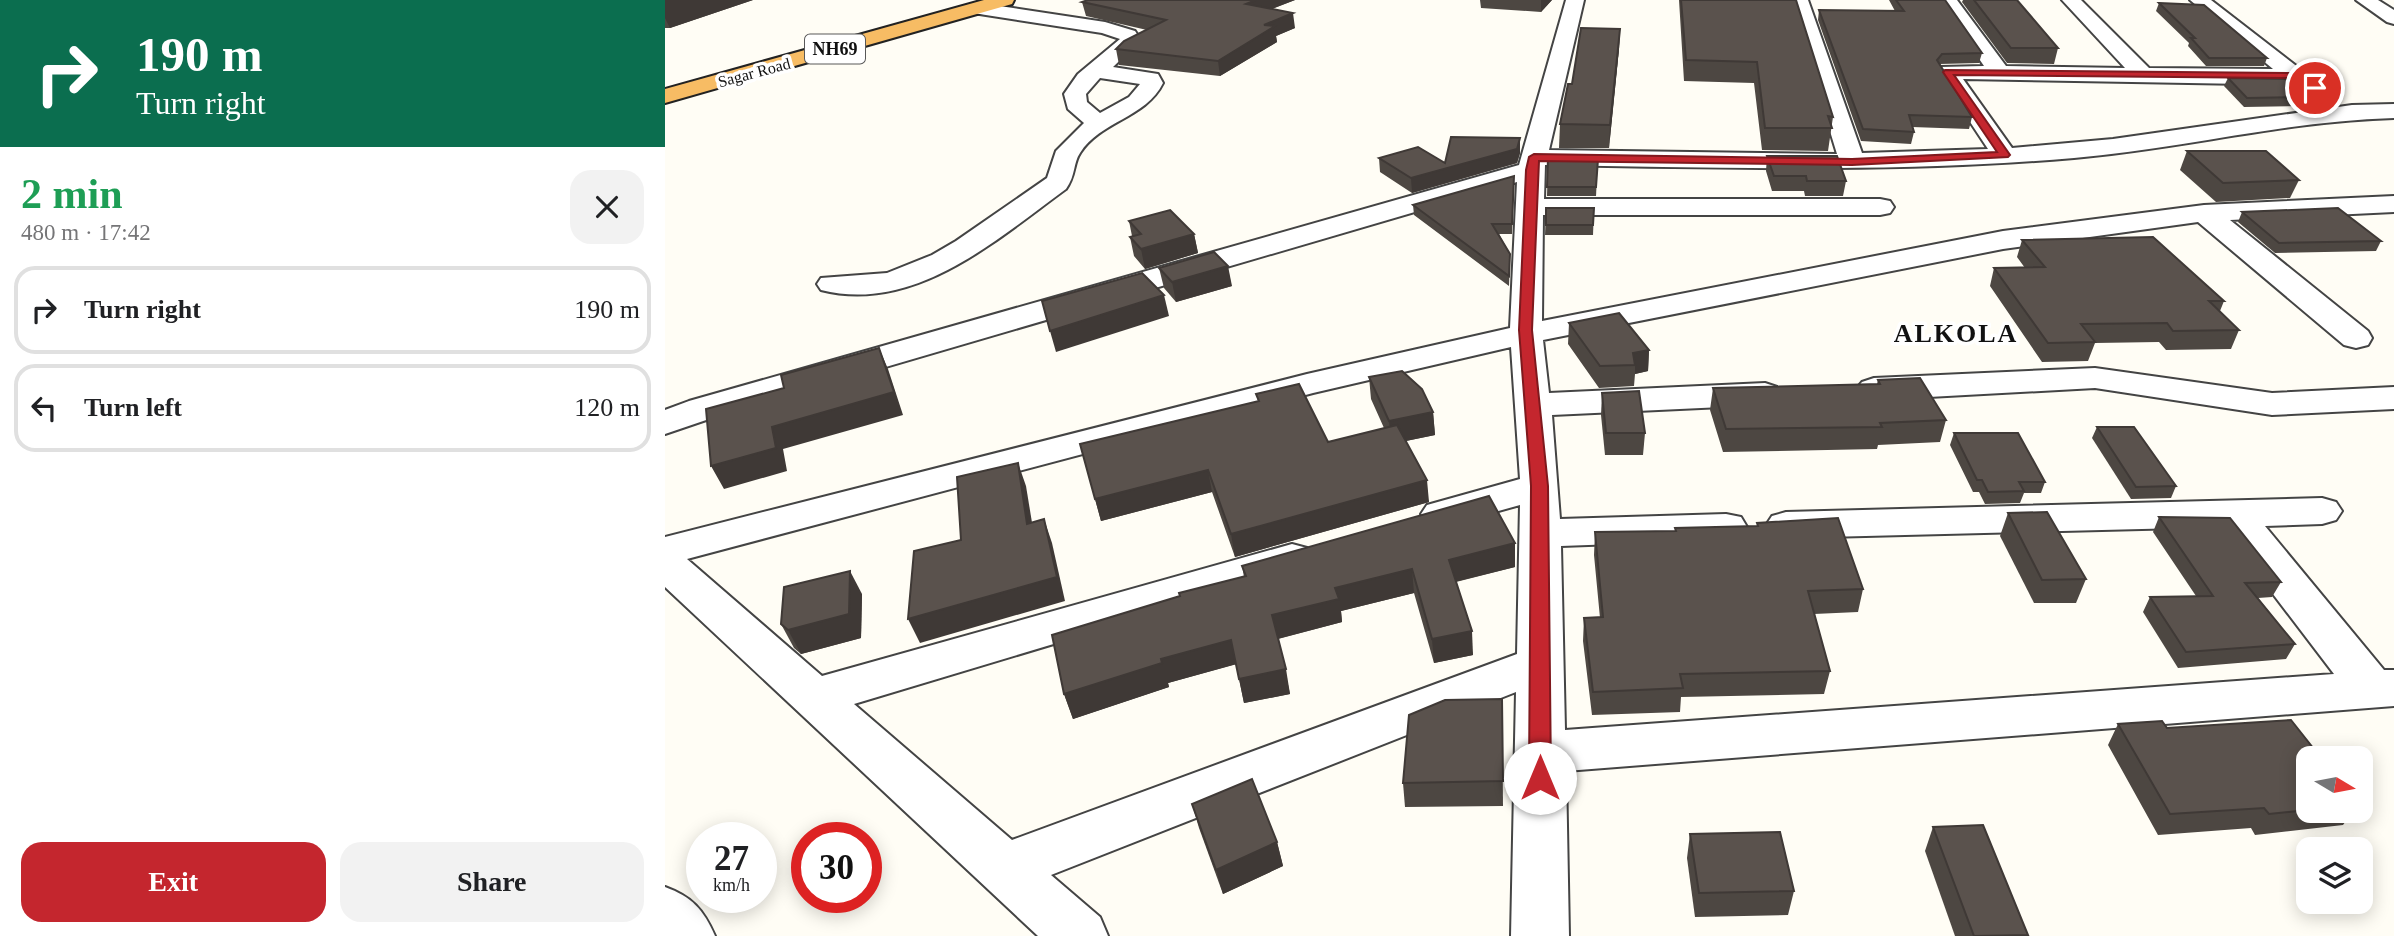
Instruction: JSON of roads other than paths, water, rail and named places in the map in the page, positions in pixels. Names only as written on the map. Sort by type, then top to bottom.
[{"type":"highway","name":"Sagar Road","points":[[665,85],[1005,0]]},
{"type":"highway","name":"Sagar Road","points":[[665,96],[985,4]]},
{"type":"street","points":[[1540,936],[1539,486],[1526,334],[1530,207],[1533,164],[1576,0]]},
{"type":"street","points":[[1799,0],[1852,162]]},
{"type":"street","points":[[1948,0],[2000,73]]},
{"type":"street","points":[[2071,0],[2142,74]]},
{"type":"street","points":[[2199,0],[2272,60],[2352,112]]},
{"type":"street","points":[[2365,0],[2394,18]]},
{"type":"street","points":[[985,4],[1128,35],[1131,40],[1126,46],[1079,87],[1076,104],[1098,122]]},
{"type":"street","points":[[832,284],[865,285],[923,271],[1057,183],[1063,177],[1066,155],[1070,149],[1098,122],[1140,98],[1150,89],[1152,83],[1150,79],[1141,77],[1095,71]]},
{"type":"street","points":[[2004,155],[1948,72],[2297,76]]},
{"type":"street","points":[[665,423],[702,409],[1533,164],[1852,162],[2004,155],[2080,150],[2352,112],[2394,111]]},
{"type":"street","points":[[665,551],[1307,384],[1526,334],[2003,240],[2204,213],[2394,204]]},
{"type":"street","points":[[1530,207],[1880,207]]},
{"type":"street","points":[[2204,213],[2356,338]]},
{"type":"street","points":[[1848,390],[2095,378],[2272,404],[2394,398]]},
{"type":"street","points":[[1532,405],[1793,392]]},
{"type":"street","points":[[1405,525],[1539,486]]},
{"type":"street","points":[[1539,533],[2322,511]]},
{"type":"street","points":[[2232,512],[2384,689]]},
{"type":"street","points":[[814,697],[1325,548]]},
{"type":"street","points":[[665,563],[1079,936]]},
{"type":"street","points":[[1004,869],[1540,664]]},
{"type":"street","points":[[1540,752],[2384,689]]},
{"type":"street","points":[[665,913],[686,936]]},
{"type":"district","name":"ALKOLA","points":[[1956,333]]}]
